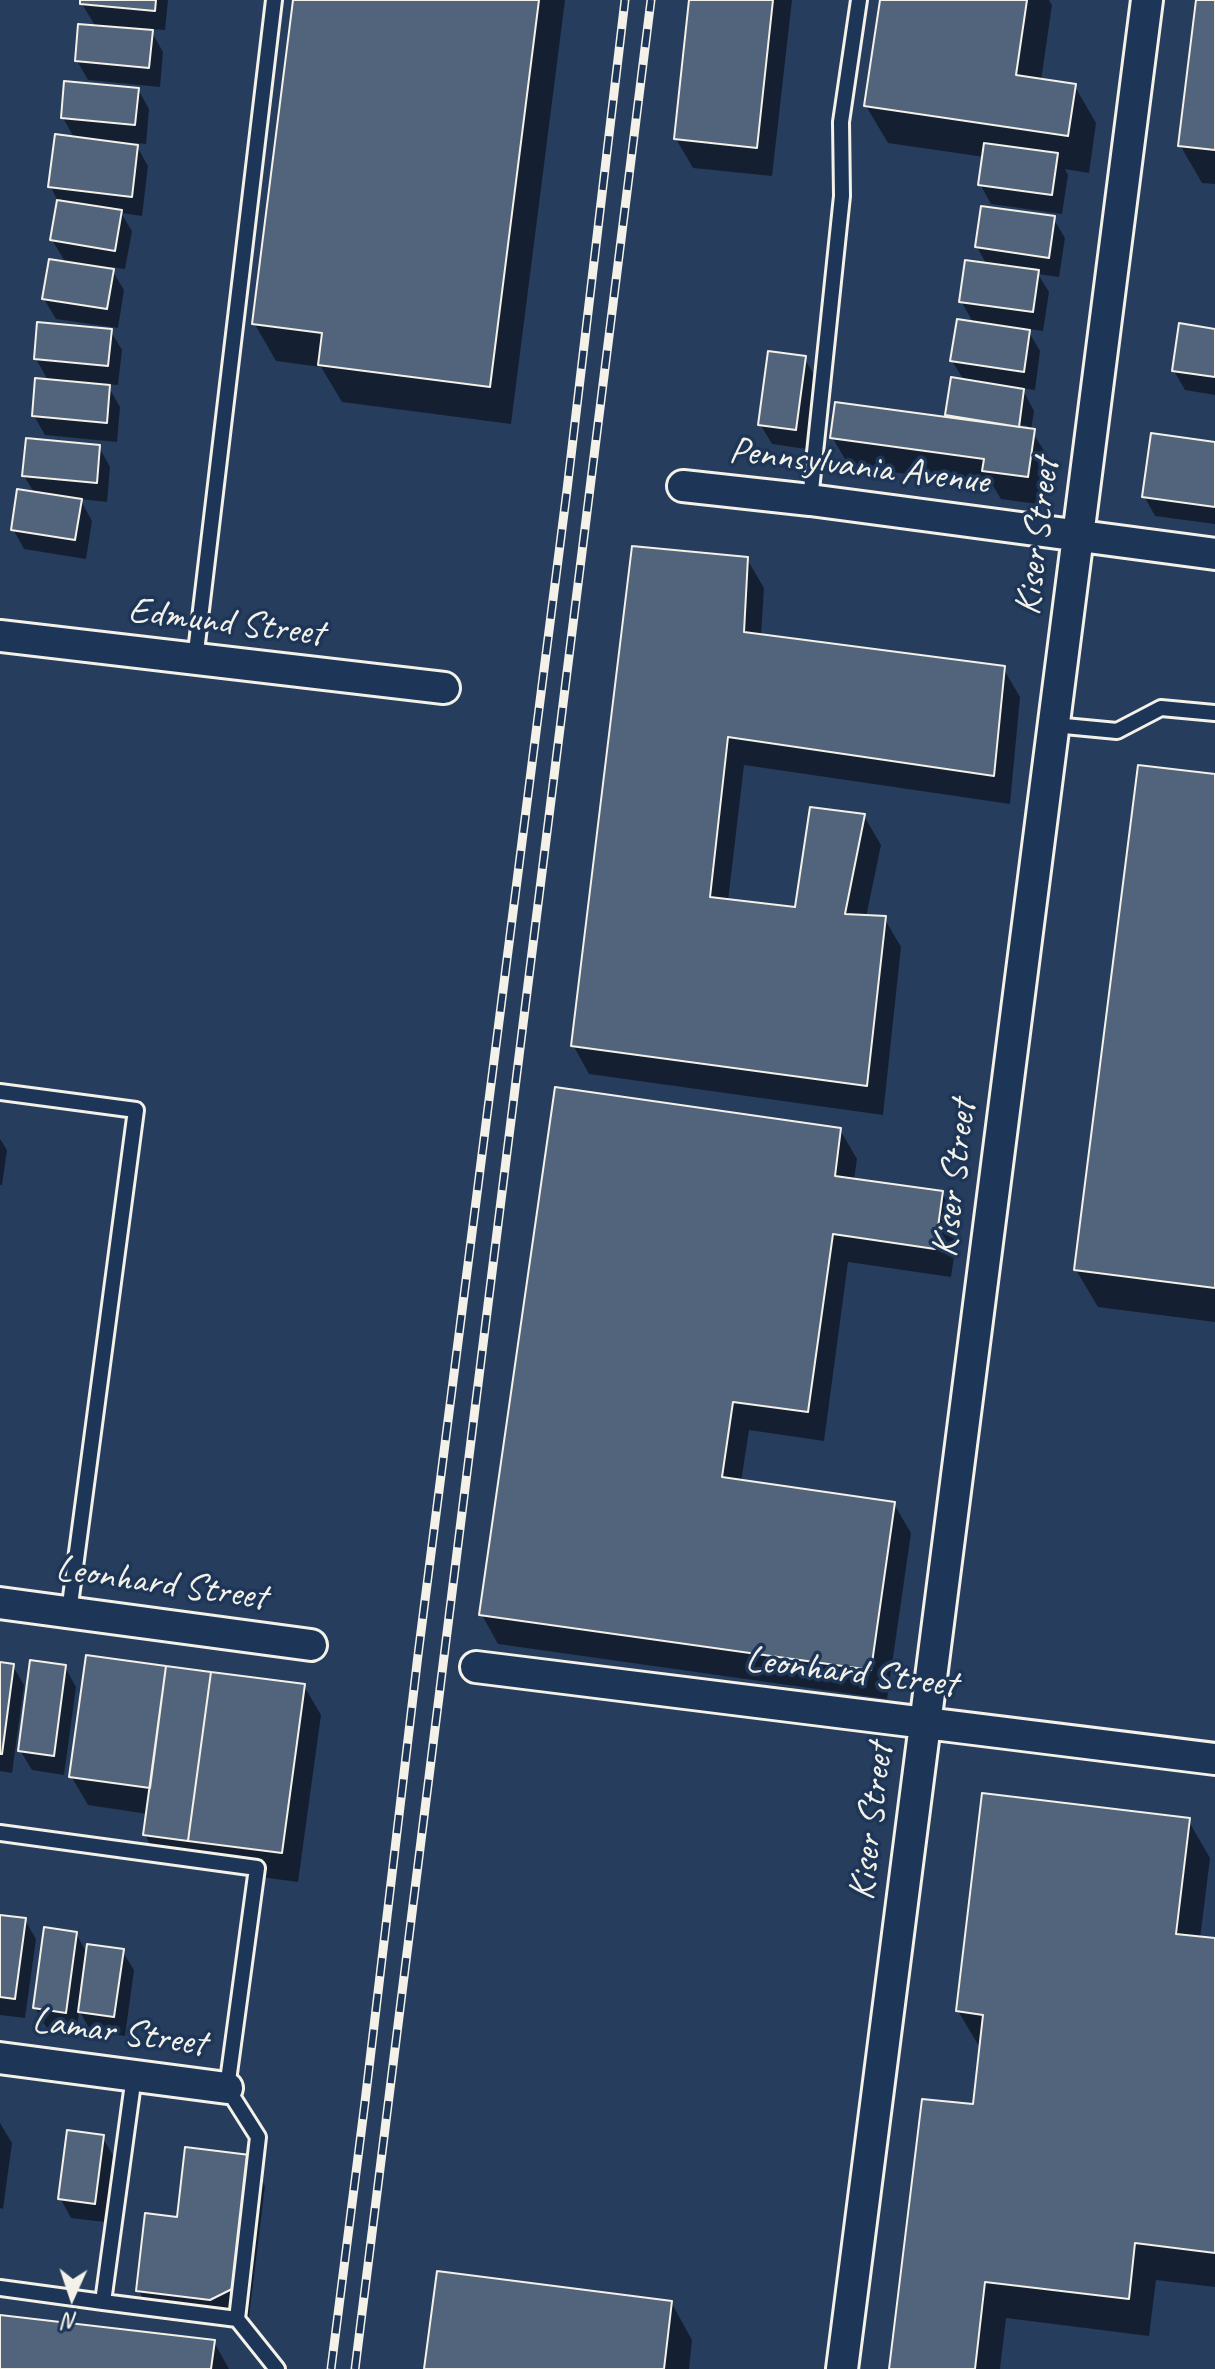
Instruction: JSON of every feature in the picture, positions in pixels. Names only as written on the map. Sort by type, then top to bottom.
[{"type":"street","name":"Kiser Street","points":[[842,2369],[1147,0]]},
{"type":"street","name":"Pennsylvania Avenue","points":[[683,486],[1215,554]]},
{"type":"street","name":"Edmund Street","points":[[0,636],[444,688]]},
{"type":"street","name":"Leonhard Street","points":[[0,1603],[311,1645]]},
{"type":"street","name":"Leonhard Street","points":[[476,1667],[1215,1759]]},
{"type":"street","name":"Lamar Street","points":[[0,2058],[227,2088]]},
{"type":"lane","points":[[195,660],[274,0]]},
{"type":"lane","points":[[810,500],[842,196],[841,122],[859,0]]},
{"type":"lane","points":[[1054,725],[1117,731],[1161,708],[1215,713]]},
{"type":"lane","points":[[0,1092],[136,1110],[69,1612]]},
{"type":"lane","points":[[0,1833],[257,1868],[227,2088],[258,2137],[237,2319]]},
{"type":"lane","points":[[103,2302],[134,2076]]},
{"type":"lane","points":[[0,2288],[237,2319],[277,2369]]},
{"type":"building","points":[[80,0],[156,0],[155,11],[80,4]]},
{"type":"building","points":[[293,0],[539,0],[490,387],[318,365],[322,333],[252,324]]},
{"type":"building","points":[[689,0],[773,0],[757,148],[674,139]]},
{"type":"building","points":[[880,0],[1027,0],[1016,75],[1076,84],[1068,136],[864,106]]},
{"type":"building","points":[[1196,0],[1215,0],[1215,150],[1178,146]]},
{"type":"building","points":[[78,24],[153,30],[149,68],[75,61]]},
{"type":"building","points":[[64,81],[139,88],[135,125],[61,118]]},
{"type":"building","points":[[55,134],[138,145],[132,197],[48,187]]},
{"type":"building","points":[[984,143],[1058,153],[1052,195],[978,185]]},
{"type":"building","points":[[57,200],[122,210],[115,251],[50,240]]},
{"type":"building","points":[[981,206],[1055,216],[1049,258],[975,247]]},
{"type":"building","points":[[49,259],[114,269],[107,309],[42,299]]},
{"type":"building","points":[[965,260],[1039,270],[1033,312],[959,302]]},
{"type":"building","points":[[957,319],[1030,330],[1024,372],[950,361]]},
{"type":"building","points":[[37,322],[112,329],[108,366],[34,359]]},
{"type":"building","points":[[1179,323],[1215,329],[1215,377],[1172,371]]},
{"type":"building","points":[[768,351],[806,356],[796,430],[758,425]]},
{"type":"building","points":[[951,377],[1024,389],[1019,427],[945,415]]},
{"type":"building","points":[[35,378],[110,385],[107,423],[32,416]]},
{"type":"building","points":[[835,402],[1035,429],[1028,477],[982,471],[984,459],[830,438]]},
{"type":"building","points":[[1151,433],[1215,442],[1215,507],[1142,497]]},
{"type":"building","points":[[26,438],[100,445],[97,483],[22,476]]},
{"type":"building","points":[[17,489],[82,499],[75,540],[11,530]]},
{"type":"building","points":[[632,546],[748,557],[744,632],[1005,666],[994,776],[728,737],[710,897],[795,907],[810,807],[865,814],[845,914],[886,916],[867,1086],[571,1046]]},
{"type":"building","points":[[1138,765],[1215,774],[1215,1288],[1074,1270]]},
{"type":"building","points":[[555,1087],[841,1128],[835,1176],[943,1191],[935,1249],[833,1234],[808,1412],[733,1402],[722,1477],[895,1502],[871,1670],[479,1615]]},
{"type":"building","points":[[86,1655],[166,1666],[150,1788],[69,1777]]},
{"type":"building","points":[[30,1660],[66,1665],[54,1756],[18,1751]]},
{"type":"building","points":[[0,1662],[14,1664],[2,1754],[0,1754]]},
{"type":"building","points":[[166,1666],[211,1672],[188,1841],[143,1835]]},
{"type":"building","points":[[211,1672],[305,1684],[282,1853],[188,1841]]},
{"type":"building","points":[[982,1793],[1190,1818],[1176,1934],[1215,1938],[1215,2253],[1135,2243],[1129,2299],[985,2282],[975,2369],[889,2369],[922,2099],[973,2104],[983,2015],[956,2011]]},
{"type":"building","points":[[0,1915],[26,1918],[15,1999],[0,1997]]},
{"type":"building","points":[[44,1927],[77,1932],[66,2013],[33,2008]]},
{"type":"building","points":[[87,1944],[124,1949],[114,2017],[78,2012]]},
{"type":"building","points":[[67,2130],[104,2135],[95,2204],[58,2199]]},
{"type":"building","points":[[185,2147],[250,2155],[234,2288],[210,2300],[136,2291],[145,2213],[177,2217]]},
{"type":"building","points":[[437,2271],[672,2301],[664,2369],[424,2369]]},
{"type":"building","points":[[0,2315],[215,2340],[211,2369],[0,2369]]},
{"type":"railway","points":[[331,2369],[418,1655],[567,490],[625,0]]},
{"type":"railway","points":[[355,2369],[651,0]]}]
